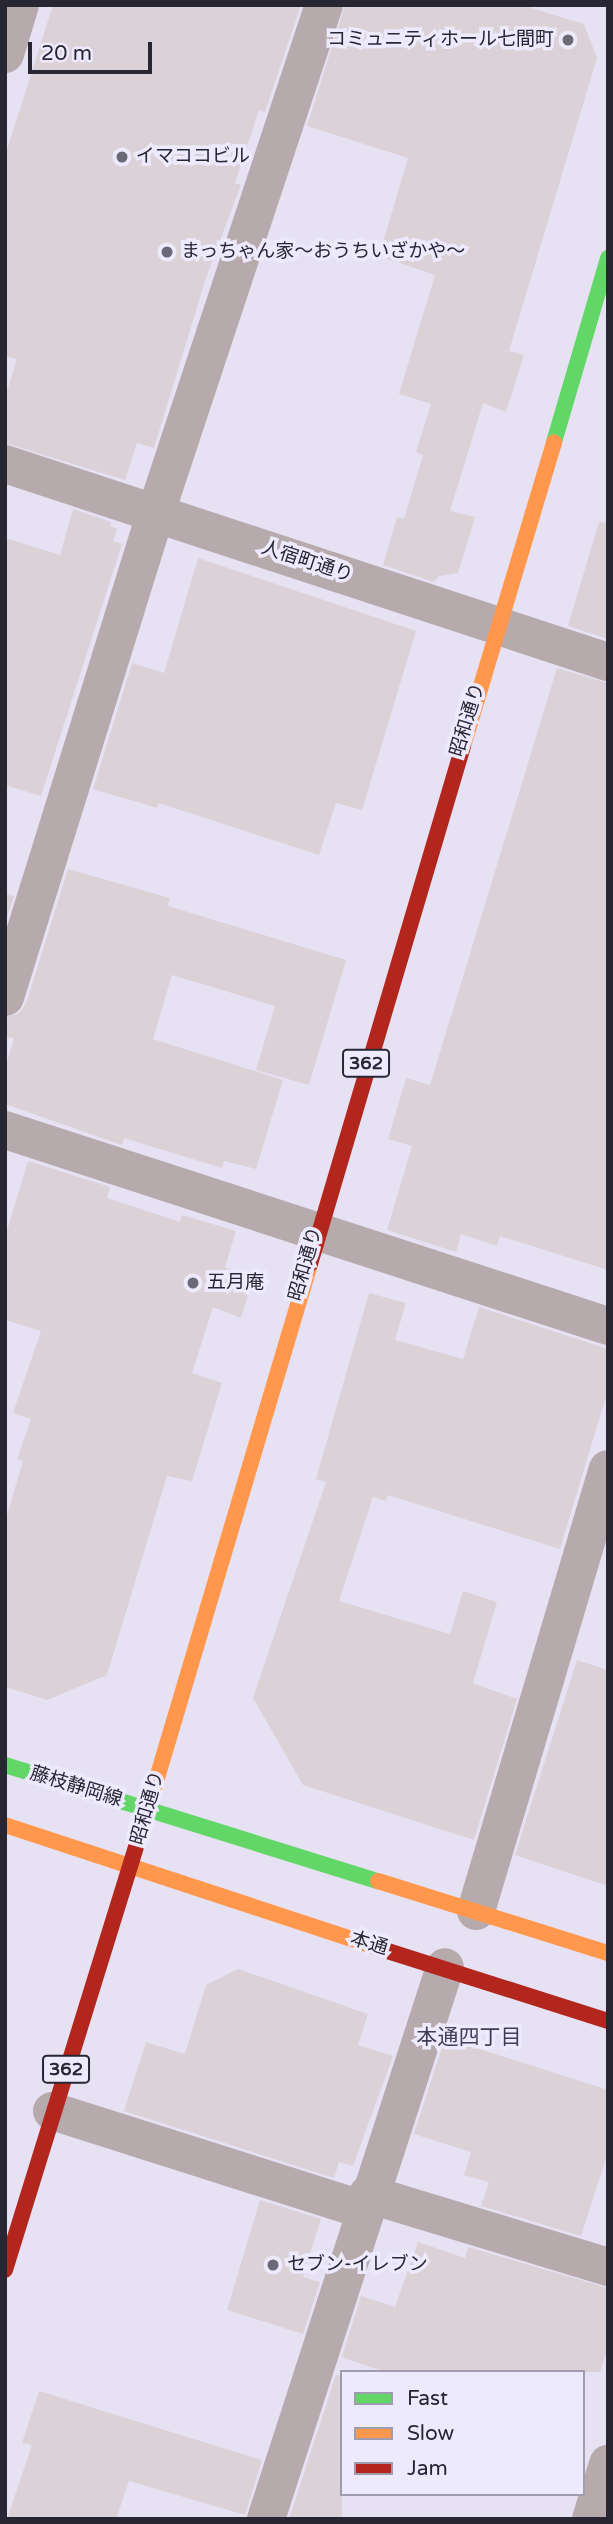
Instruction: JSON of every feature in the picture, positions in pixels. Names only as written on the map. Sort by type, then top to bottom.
[{"type":"main road","name":"昭和通り","points":[[5,2270],[52,2111],[130,1870],[316,1229],[608,258]]},
{"type":"main road","name":"藤枝静岡線","points":[[5,1765],[147,1809]]},
{"type":"main road","points":[[147,1809],[608,1953]]},
{"type":"main road","points":[[5,1825],[130,1870]]},
{"type":"main road","name":"本通","points":[[130,1870],[445,1967],[608,2021]]},
{"type":"street","points":[[5,54],[20,5]]},
{"type":"street","points":[[5,997],[156,513],[324,5]]},
{"type":"street","name":"人宿町通り","points":[[5,464],[497,623],[608,662]]},
{"type":"street","points":[[5,1130],[608,1326]]},
{"type":"street","points":[[476,1911],[608,1469]]},
{"type":"street","points":[[266,2519],[366,2202],[445,1967]]},
{"type":"street","points":[[52,2111],[366,2202],[608,2267]]},
{"type":"street","points":[[591,2519],[608,2464]]},
{"type":"building","points":[[53,5],[301,5],[265,112],[259,110],[235,183],[241,185],[206,278],[154,448],[137,443],[125,480],[5,443],[5,398],[17,359],[5,356],[5,156]]},
{"type":"building","points":[[345,5],[522,5],[584,24],[597,58],[509,351],[524,355],[506,412],[483,403],[450,511],[475,517],[458,573],[439,576],[434,582],[383,565],[397,517],[404,519],[423,455],[416,452],[431,404],[399,394],[435,275],[379,256],[408,158],[307,126]]},
{"type":"building","points":[[73,509],[111,522],[110,526],[117,529],[113,541],[122,544],[41,796],[5,785],[5,538],[60,555]]},
{"type":"building","points":[[599,522],[608,523],[608,639],[568,626]]},
{"type":"building","points":[[198,558],[416,631],[362,810],[336,803],[319,855],[159,803],[157,808],[93,789],[132,663],[164,673]]},
{"type":"building","points":[[557,668],[608,683],[608,1270],[500,1236],[497,1246],[461,1234],[456,1252],[387,1230],[412,1146],[388,1139],[406,1078],[430,1085]]},
{"type":"building","points":[[68,869],[170,898],[168,906],[346,960],[309,1085],[256,1070],[275,1006],[172,975],[153,1039],[283,1080],[256,1169],[224,1161],[222,1168],[124,1138],[122,1145],[5,1104],[5,1069],[14,1038],[5,1037],[5,1018],[19,1013],[26,1004]]},
{"type":"building","points":[[5,894],[14,896],[5,923]]},
{"type":"building","points":[[28,1161],[110,1187],[107,1198],[180,1222],[182,1215],[236,1231],[225,1267],[254,1277],[241,1318],[213,1307],[192,1373],[222,1383],[192,1481],[167,1476],[107,1675],[47,1700],[5,1687],[5,1522],[23,1461],[17,1459],[31,1419],[13,1413],[41,1331],[5,1320],[5,1237]]},
{"type":"building","points":[[369,1293],[406,1303],[395,1340],[463,1359],[479,1307],[608,1349],[608,1390],[560,1549],[388,1495],[386,1501],[373,1497],[339,1601],[450,1634],[463,1591],[497,1602],[473,1683],[517,1699],[474,1840],[303,1785],[253,1698],[326,1482],[316,1479]]},
{"type":"building","points":[[577,1660],[608,1670],[608,1886],[515,1855]]},
{"type":"building","points":[[238,1969],[368,2014],[358,2045],[393,2056],[353,2166],[339,2162],[334,2178],[124,2111],[146,2042],[185,2054],[206,1985]]},
{"type":"building","points":[[445,2038],[608,2090],[608,2152],[581,2236],[481,2206],[489,2182],[464,2175],[471,2152],[414,2134]]},
{"type":"building","points":[[260,2200],[321,2219],[303,2277],[320,2282],[303,2334],[227,2310]]},
{"type":"building","points":[[418,2242],[465,2258],[468,2247],[608,2288],[608,2348],[600,2372],[379,2370],[342,2357],[361,2296],[395,2307]]},
{"type":"building","points":[[336,2375],[340,2376],[342,2519],[289,2519]]},
{"type":"building","points":[[39,2391],[262,2460],[245,2515],[129,2481],[116,2519],[7,2519],[32,2445],[22,2443]]},
{"type":"traffic: fast","points":[[554,442],[608,258]]},
{"type":"traffic: fast","points":[[5,1765],[378,1881]]},
{"type":"traffic: slow","points":[[463,746],[554,442]]},
{"type":"traffic: slow","points":[[146,1815],[310,1264]]},
{"type":"traffic: slow","points":[[5,1825],[375,1947]]},
{"type":"traffic: slow","points":[[378,1881],[608,1953]]},
{"type":"traffic: jam","points":[[310,1264],[463,746]]},
{"type":"traffic: jam","points":[[5,2270],[146,1815]]},
{"type":"traffic: jam","points":[[375,1947],[608,2021]]},
{"type":"place","name":"コミュニティホール七間町","points":[[568,40]]},
{"type":"place","name":"イマココビル","points":[[122,157]]},
{"type":"place","name":"まっちゃん家〜おうちいざかや〜","points":[[167,252]]},
{"type":"place","name":"五月庵","points":[[193,1283]]},
{"type":"place","name":"セブン-イレブン","points":[[273,2265]]},
{"type":"district","name":"本通四丁目","points":[[469,2038]]}]
